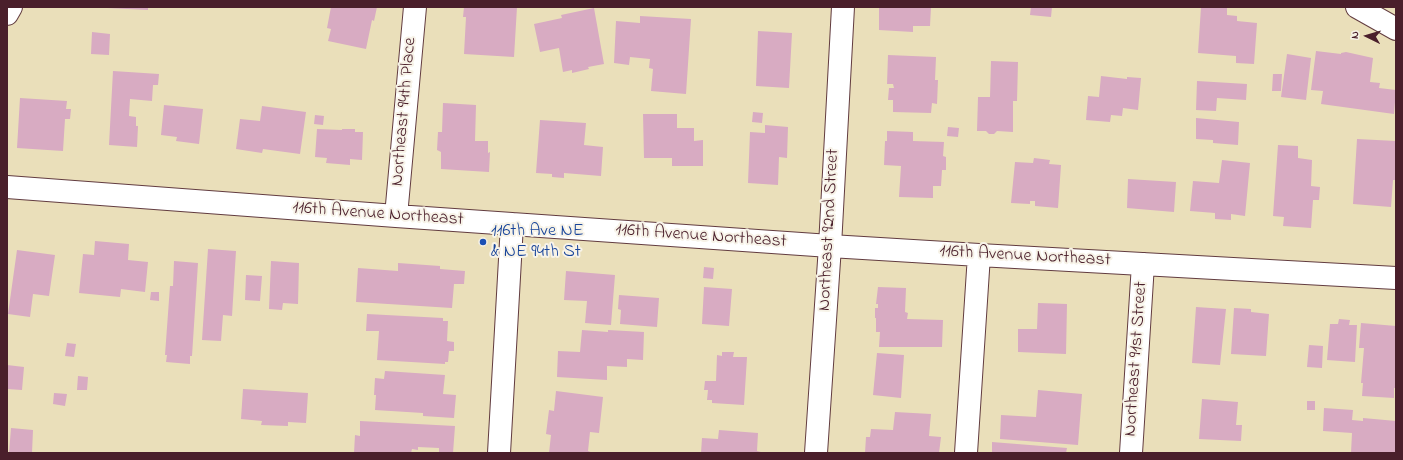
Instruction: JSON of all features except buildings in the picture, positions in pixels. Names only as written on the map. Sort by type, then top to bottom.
[{"type":"street","points":[[7,14],[11,7]]},
{"type":"street","name":"Northeast 94th Place","points":[[396,216],[416,7]]},
{"type":"street","name":"Northeast 92nd Street","points":[[816,453],[830,246],[843,7]]},
{"type":"street","points":[[1357,7],[1396,29]]},
{"type":"street","name":"116th Avenue Northeast","points":[[7,187],[830,246],[1396,278]]},
{"type":"street","points":[[499,453],[512,224]]},
{"type":"street","points":[[966,453],[979,255]]},
{"type":"street","name":"Northeast 91st Street","points":[[1131,453],[1143,264]]},
{"type":"place","name":"116th Ave NE & NE 94th St","points":[[483,242]]}]
